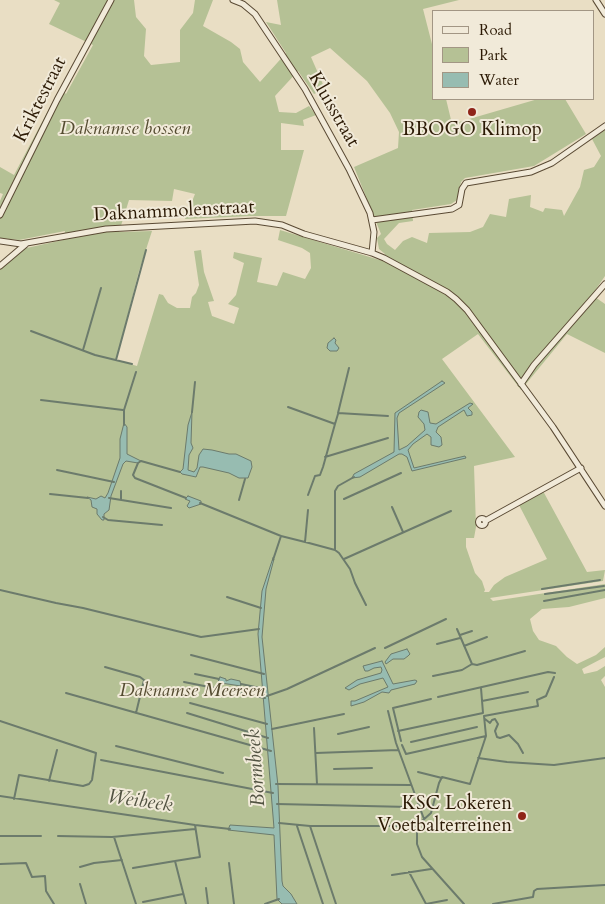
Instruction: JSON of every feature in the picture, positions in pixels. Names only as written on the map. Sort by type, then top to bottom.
[{"type":"street","name":"Kriktestraat","points":[[0,215],[57,100],[112,0]]},
{"type":"street","name":"Kluisstraat","points":[[233,0],[243,4],[255,14],[305,89],[349,169],[372,220],[374,232],[372,254]]},
{"type":"street","points":[[596,0],[605,14]]},
{"type":"street","points":[[372,220],[452,209],[459,205],[462,189],[466,183],[531,172],[552,163],[605,126]]},
{"type":"street","name":"Daknammolenstraat","points":[[0,241],[21,244],[106,229],[255,221],[282,225],[316,238],[372,254],[433,284],[456,299],[467,310],[521,384],[605,506]]},
{"type":"street","points":[[0,266],[28,242]]},
{"type":"street","points":[[521,384],[534,365],[605,284]]},
{"type":"street","points":[[485,520],[580,468]]},
{"type":"green space","points":[[54,0],[134,0],[136,17],[146,29],[144,56],[151,65],[180,62],[180,30],[193,13],[195,0],[213,0],[203,26],[240,49],[243,62],[260,82],[286,53],[266,22],[281,25],[277,0],[459,0],[423,9],[432,44],[432,100],[446,100],[452,124],[535,100],[566,100],[586,134],[534,166],[465,178],[461,182],[457,200],[451,204],[412,210],[413,221],[399,223],[384,239],[395,250],[403,241],[412,237],[427,243],[429,233],[470,232],[483,227],[490,214],[506,217],[509,199],[531,195],[530,207],[543,212],[545,208],[562,210],[564,216],[580,187],[584,170],[594,167],[601,156],[592,139],[605,130],[605,276],[592,295],[605,304],[605,353],[567,334],[521,390],[478,334],[442,359],[515,457],[474,466],[476,527],[474,538],[466,538],[466,547],[475,573],[482,581],[484,592],[489,592],[494,585],[505,577],[547,559],[519,505],[543,491],[587,572],[605,570],[603,581],[490,598],[493,601],[605,584],[605,598],[569,607],[542,609],[530,619],[533,631],[539,640],[556,646],[577,664],[596,655],[605,647],[605,657],[582,669],[584,674],[597,671],[605,666],[605,676],[601,680],[605,687],[605,904],[0,904],[0,268],[22,249],[63,240],[65,231],[19,240],[0,238],[0,201],[3,194],[0,193],[0,167],[14,175],[60,88],[66,94],[93,45],[49,24],[60,3]],"holes":[[[330,48],[367,81],[390,113],[399,132],[398,148],[354,167],[381,234],[377,238],[379,249],[385,254],[383,261],[280,230],[278,240],[302,248],[310,253],[311,268],[305,279],[283,272],[277,286],[257,282],[262,258],[234,252],[233,258],[244,263],[236,295],[228,304],[239,308],[234,324],[212,316],[208,302],[214,301],[204,272],[201,250],[194,251],[199,285],[192,297],[190,308],[177,308],[168,303],[163,295],[159,294],[137,366],[116,360],[139,271],[152,231],[119,232],[129,200],[172,201],[174,189],[195,194],[185,219],[286,216],[304,150],[281,150],[281,123],[304,126],[303,120],[316,115],[309,106],[296,113],[279,112],[275,96],[298,71],[314,94],[325,89],[311,57]]]},
{"type":"water","points":[[334,338],[339,348],[337,351],[330,351],[327,348],[328,343]]},
{"type":"water","points":[[442,381],[445,383],[399,413],[397,418],[399,450],[407,446],[425,430],[424,424],[418,417],[421,410],[428,412],[430,423],[436,424],[470,403],[473,404],[468,408],[472,415],[467,416],[464,410],[438,427],[436,432],[441,437],[442,445],[439,447],[431,445],[431,437],[427,434],[408,450],[414,468],[465,456],[466,458],[412,471],[407,457],[399,454],[360,477],[352,478],[354,474],[394,452],[395,413]]},
{"type":"water","points":[[192,412],[191,443],[193,448],[189,455],[188,470],[194,472],[197,468],[199,455],[203,449],[212,450],[236,454],[251,461],[252,467],[248,478],[239,478],[229,473],[203,467],[200,467],[196,477],[180,472],[183,469],[188,425]]},
{"type":"water","points":[[124,423],[127,427],[127,454],[141,461],[138,463],[126,461],[123,464],[111,496],[109,510],[104,514],[104,520],[102,520],[97,514],[97,509],[92,507],[91,500],[87,497],[96,499],[101,496],[105,498],[108,493],[120,458],[120,439]]},
{"type":"water","points":[[188,496],[201,501],[201,504],[189,508],[187,506],[190,501],[185,499]]},
{"type":"water","points":[[273,558],[266,589],[262,637],[278,786],[282,881],[283,886],[297,904],[282,904],[277,899],[274,835],[228,830],[230,825],[274,828],[258,634],[262,591]]},
{"type":"water","points":[[407,649],[410,654],[404,659],[393,659],[386,664],[385,662],[391,654]]},
{"type":"water","points":[[382,661],[393,684],[417,681],[415,684],[391,690],[389,693],[382,692],[364,702],[351,706],[351,701],[388,687],[383,678],[360,684],[349,690],[345,688],[357,680],[381,673],[381,667],[365,671],[363,666]]},
{"type":"water","points":[[220,677],[226,679],[226,681],[231,679],[240,681],[241,686],[221,683],[218,680]]},
{"type":"waterway","points":[[116,360],[146,250]]},
{"type":"waterway","points":[[83,350],[101,288]]},
{"type":"waterway","points":[[31,331],[95,355],[132,364]]},
{"type":"waterway","points":[[349,368],[338,413],[388,416]]},
{"type":"waterway","points":[[124,425],[124,410],[136,372]]},
{"type":"waterway","points":[[192,412],[195,382]]},
{"type":"waterway","points":[[41,400],[123,410]]},
{"type":"waterway","points":[[288,407],[335,424],[338,414]]},
{"type":"waterway","points":[[308,495],[315,476],[320,475],[335,424]]},
{"type":"waterway","points":[[325,457],[388,438]]},
{"type":"waterway","name":"Bormbeek","points":[[141,461],[138,463],[133,475],[135,478],[186,498]]},
{"type":"waterway","points":[[141,461],[180,472]]},
{"type":"waterway","points":[[57,470],[114,482]]},
{"type":"waterway","points":[[344,499],[401,473]]},
{"type":"waterway","points":[[335,550],[335,491],[338,486],[354,477]]},
{"type":"waterway","points":[[239,500],[245,479]]},
{"type":"waterway","points":[[121,491],[121,500]]},
{"type":"waterway","points":[[50,494],[88,498]]},
{"type":"waterway","points":[[109,498],[171,508]]},
{"type":"waterway","name":"Bormbeek","points":[[200,503],[281,536],[273,560]]},
{"type":"waterway","points":[[392,507],[403,532]]},
{"type":"waterway","points":[[305,542],[308,510]]},
{"type":"waterway","points":[[344,559],[451,511]]},
{"type":"waterway","points":[[103,517],[108,520],[162,525]]},
{"type":"waterway","points":[[281,536],[335,550],[339,553],[350,569],[366,605]]},
{"type":"waterway","points":[[542,589],[600,580]]},
{"type":"waterway","points":[[545,594],[604,586]]},
{"type":"waterway","points":[[0,590],[201,637],[259,629]]},
{"type":"waterway","points":[[544,601],[605,590]]},
{"type":"waterway","points":[[227,597],[261,608]]},
{"type":"waterway","points":[[385,648],[446,619]]},
{"type":"waterway","points":[[457,629],[472,664],[477,665],[525,651]]},
{"type":"waterway","points":[[460,635],[472,631]]},
{"type":"waterway","points":[[464,646],[487,637]]},
{"type":"waterway","points":[[437,644],[460,638]]},
{"type":"waterway","points":[[267,696],[287,689],[375,648]]},
{"type":"waterway","points":[[191,655],[264,674]]},
{"type":"waterway","points":[[433,676],[462,670],[472,664]]},
{"type":"waterway","points":[[105,667],[140,677],[144,680],[136,713]]},
{"type":"waterway","points":[[438,697],[548,672],[555,673]]},
{"type":"waterway","points":[[195,674],[219,679]]},
{"type":"waterway","points":[[464,904],[422,857],[417,844],[417,831],[422,821],[431,813],[442,777],[470,784],[486,736],[484,716],[538,706],[537,700],[546,696],[554,677]]},
{"type":"waterway","points":[[184,682],[265,698]]},
{"type":"waterway","points":[[241,684],[265,689]]},
{"type":"waterway","points":[[398,731],[483,713],[481,688]]},
{"type":"waterway","points":[[482,701],[528,692]]},
{"type":"waterway","points":[[66,693],[271,751]]},
{"type":"waterway","points":[[401,741],[393,708],[431,699]]},
{"type":"waterway","points":[[190,703],[267,724]]},
{"type":"waterway","points":[[388,711],[396,743],[424,819]]},
{"type":"waterway","points":[[187,713],[268,738]]},
{"type":"waterway","points":[[272,729],[344,714]]},
{"type":"waterway","points":[[485,719],[490,723],[495,719],[498,724],[495,731],[497,737],[509,735],[518,744],[523,753]]},
{"type":"waterway","points":[[0,721],[96,753],[92,780],[89,784],[83,786],[19,775],[14,799]]},
{"type":"waterway","points":[[338,734],[369,727]]},
{"type":"waterway","points":[[411,742],[477,727]]},
{"type":"waterway","points":[[314,728],[317,784]]},
{"type":"waterway","points":[[402,745],[406,754],[486,736]]},
{"type":"waterway","points":[[116,746],[223,773]]},
{"type":"waterway","points":[[49,781],[57,750]]},
{"type":"waterway","points":[[316,753],[398,750]]},
{"type":"waterway","points":[[478,758],[554,765],[605,758]]},
{"type":"waterway","points":[[101,760],[273,793]]},
{"type":"waterway","points":[[334,769],[372,768]]},
{"type":"waterway","points":[[418,772],[442,778]]},
{"type":"waterway","points":[[276,784],[411,785]]},
{"type":"waterway","name":"Weibeek","points":[[0,796],[230,829]]},
{"type":"waterway","points":[[277,804],[410,807]]},
{"type":"waterway","points":[[279,823],[310,826],[404,826],[418,828]]},
{"type":"waterway","points":[[186,904],[175,861],[200,857],[195,825]]},
{"type":"waterway","points":[[297,826],[323,904]]},
{"type":"waterway","points":[[310,826],[336,904]]},
{"type":"waterway","points":[[58,836],[112,837],[195,829]]},
{"type":"waterway","points":[[0,836],[41,836]]},
{"type":"waterway","points":[[114,837],[136,904]]},
{"type":"waterway","points":[[80,867],[94,863],[122,860]]},
{"type":"waterway","points":[[133,868],[175,861]]},
{"type":"waterway","points":[[0,864],[26,863],[32,877],[45,876],[46,891],[54,904]]},
{"type":"waterway","points":[[229,863],[234,904]]},
{"type":"waterway","points":[[392,875],[431,869]]},
{"type":"waterway","points":[[409,872],[426,904],[447,900]]},
{"type":"waterway","points":[[80,884],[86,904]]},
{"type":"waterway","points":[[493,904],[533,897],[534,891],[537,889],[605,885]]},
{"type":"waterway","points":[[206,888],[208,904]]},
{"type":"waterway","points":[[143,902],[183,894]]},
{"type":"waterway","points":[[265,904],[279,899]]},
{"type":"place","name":"BBOGO Klimop","points":[[472,112]]},
{"type":"place","name":"KSC Lokeren Voetbalterreinen","points":[[522,816]]},
{"type":"park label","name":"Daknamse bossen","points":[[125,130]]},
{"type":"park label","name":"Daknamse Meersen","points":[[192,692]]}]
